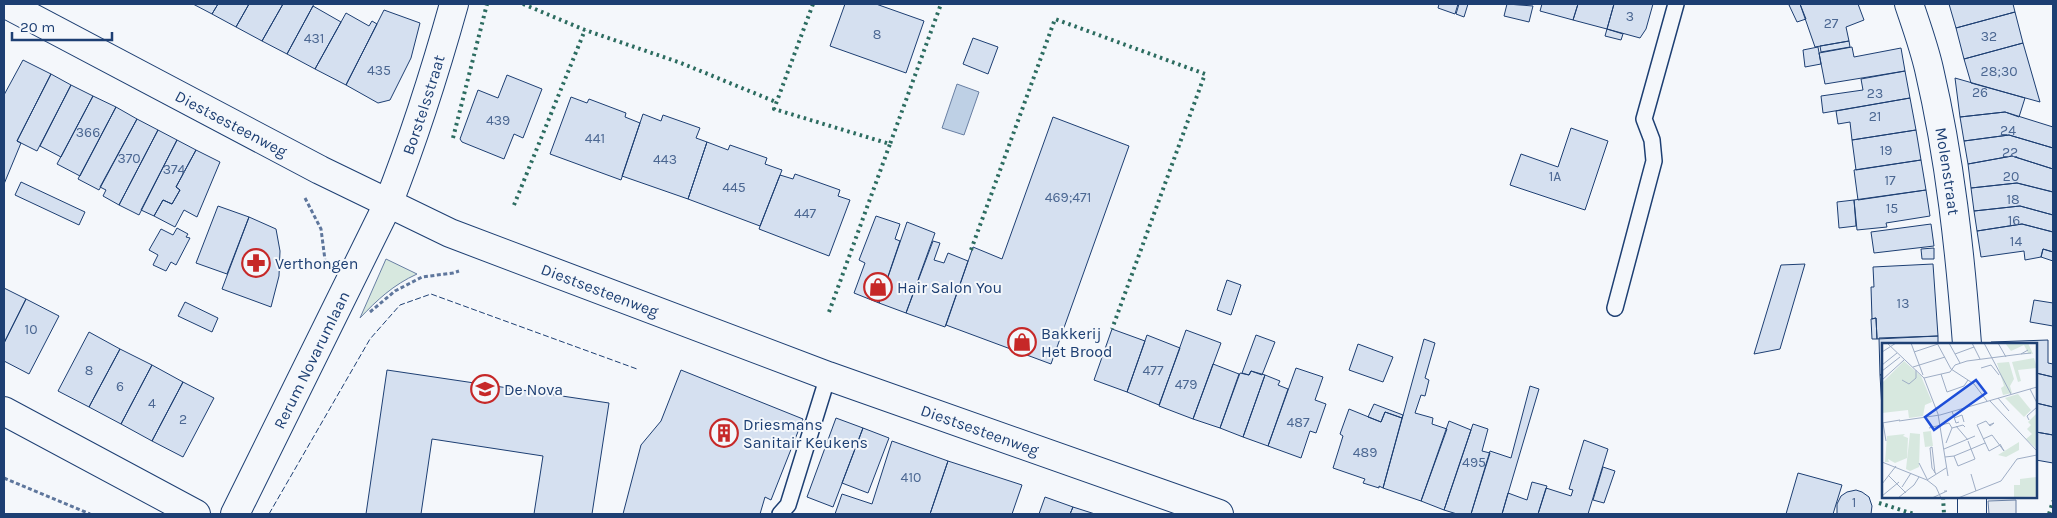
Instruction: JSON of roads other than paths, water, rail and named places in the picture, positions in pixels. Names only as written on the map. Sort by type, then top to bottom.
[{"type":"main road","name":"Diestsesteenweg","points":[[6,4],[320,170],[450,233],[828,376],[1219,514]]},
{"type":"main road","name":"Borstelsstraat","points":[[388,204],[405,161],[436,70],[454,4]]},
{"type":"main road","name":"Molenstraat","points":[[1909,4],[1929,68],[1950,183],[1960,259],[1967,343]]},
{"type":"main road","name":"Rerum Novarumlaan","points":[[235,514],[388,204]]},
{"type":"main road","points":[[4,411],[196,514]]},
{"type":"main road","points":[[1972,498],[1972,514]]},
{"type":"lane","points":[[1616,308],[1654,161],[1652,140],[1644,119],[1676,4]]},
{"type":"lane","points":[[780,514],[788,505],[828,376]]},
{"type":"water","points":[[957,84],[979,92],[964,135],[942,128]]},
{"type":"place","name":"Verthongen","points":[[256,263]]},
{"type":"place","name":"Hair Salon You","points":[[878,287]]},
{"type":"place","name":"Bakkerij Het Brood","points":[[1022,342]]},
{"type":"place","name":"De Nova","points":[[485,389]]},
{"type":"place","name":"Driesmans Sanitair Keukens","points":[[724,433]]}]
